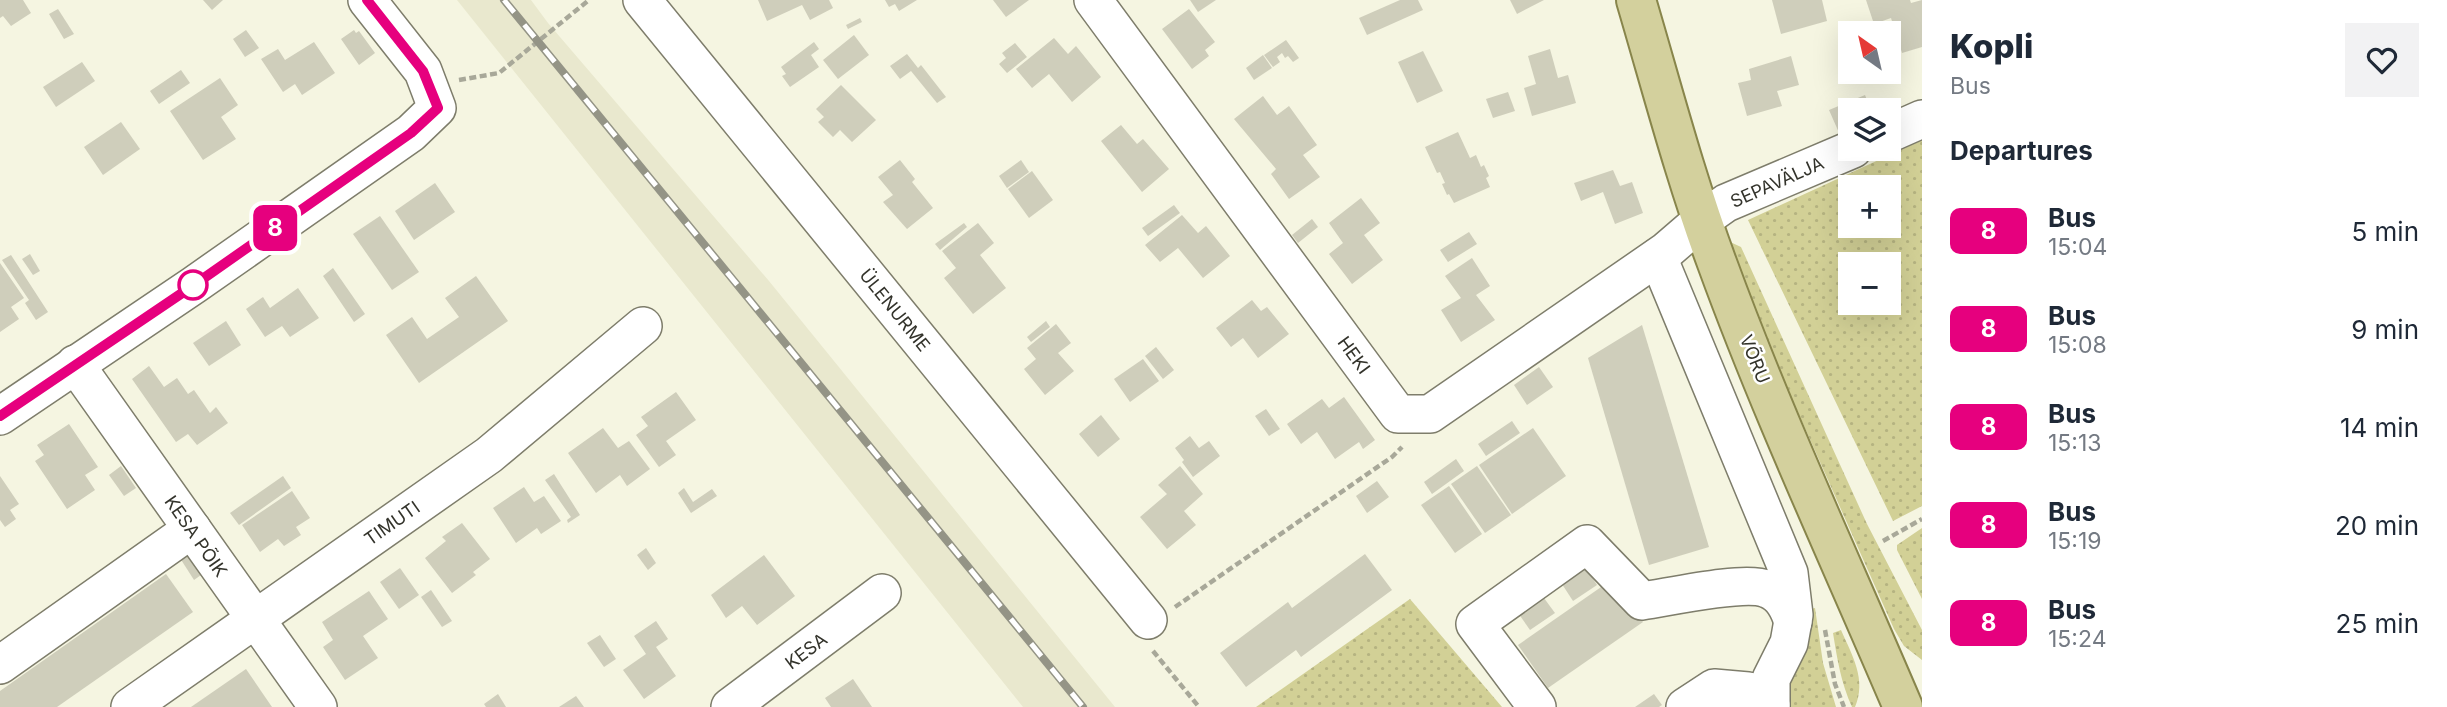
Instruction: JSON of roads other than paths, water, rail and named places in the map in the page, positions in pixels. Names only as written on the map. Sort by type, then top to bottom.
[{"type":"main road","name":"VÕRU","points":[[1636,0],[1717,262],[1790,449],[1903,707]]},
{"type":"street","points":[[0,416],[400,141],[435,99],[423,71],[367,0]]},
{"type":"street","name":"ÜLENURME","points":[[642,0],[1148,620]]},
{"type":"street","name":"HEKI","points":[[1093,0],[1398,414],[1430,414],[1658,257]]},
{"type":"street","points":[[1901,128],[1922,119]]},
{"type":"street","name":"SEPAVÄLJA","points":[[1702,220],[1726,203],[1838,155]]},
{"type":"street","points":[[1702,220],[1658,257],[1789,573],[1794,615],[1789,643],[1771,679],[1771,706]]},
{"type":"street","name":"TIMUTI","points":[[131,707],[489,455],[643,326]]},
{"type":"street","name":"KESA PÕIK","points":[[75,364],[318,707]]},
{"type":"street","points":[[0,665],[192,529]]},
{"type":"street","points":[[1537,707],[1475,624],[1587,544],[1642,601],[1748,585],[1770,589],[1787,605],[1793,622]]},
{"type":"street","name":"KESA","points":[[730,707],[882,593]]},
{"type":"street","points":[[1685,707],[1714,688],[1748,691],[1771,706]]},
{"type":"railway","points":[[504,0],[1083,707]]}]
